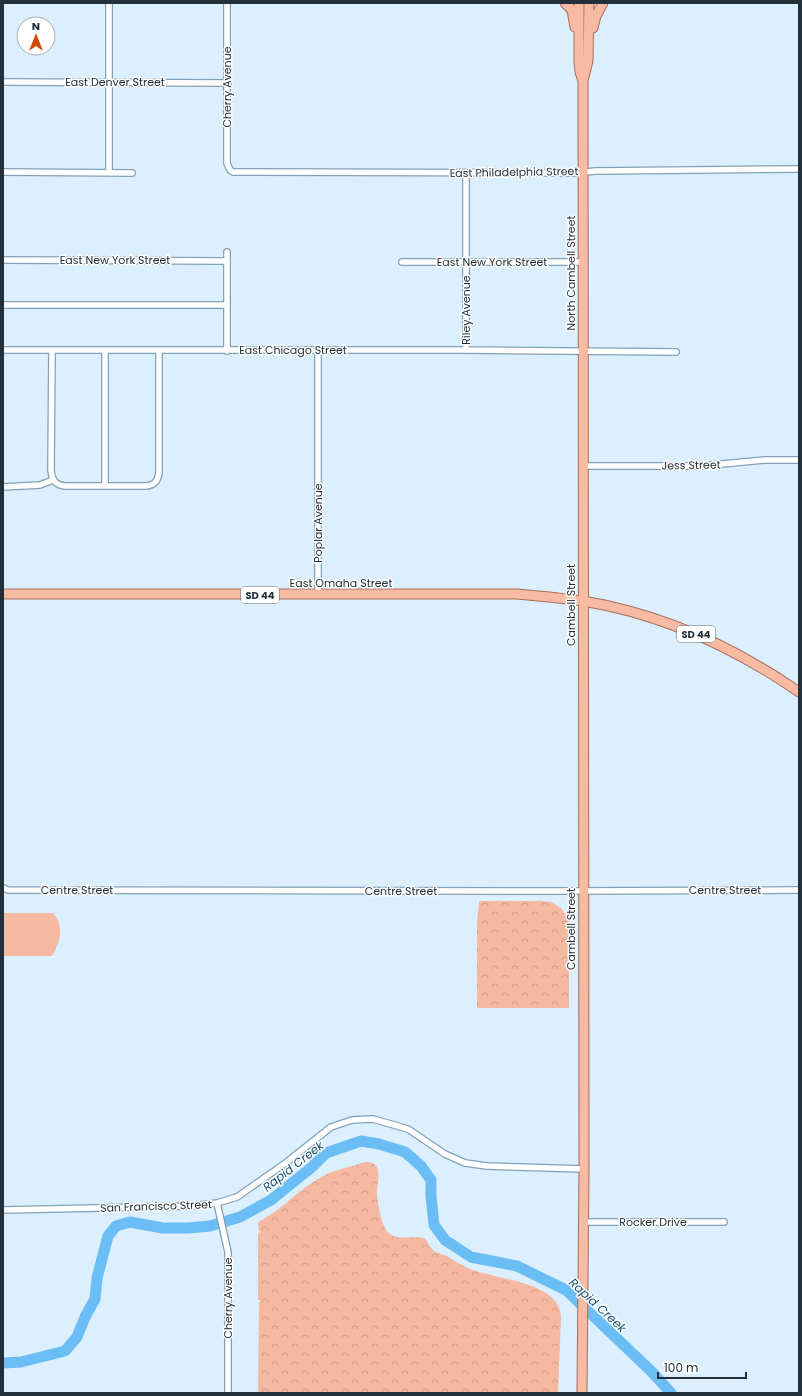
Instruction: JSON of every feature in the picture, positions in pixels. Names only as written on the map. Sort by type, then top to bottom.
[{"type":"main road","points":[[565,3],[570,7],[573,15],[575,34],[579,46]]},
{"type":"main road","name":"North Cambell Street","points":[[579,3],[580,72],[583,81]]},
{"type":"main road","name":"North Cambell Street","points":[[583,466],[583,81],[588,61],[589,3]]},
{"type":"main road","points":[[588,61],[594,22],[603,3]]},
{"type":"main road","name":"Cambell Street","points":[[582,1393],[584,1169],[583,466]]},
{"type":"main road","name":"East Omaha Street","points":[[3,594],[517,594],[583,601]]},
{"type":"main road","name":"SD 44","points":[[583,601],[641,615],[698,634],[750,660],[799,692]]},
{"type":"street","points":[[109,3],[109,172]]},
{"type":"street","name":"Cherry Avenue","points":[[227,3],[227,163],[230,170]]},
{"type":"street","name":"East Denver Street","points":[[3,82],[228,83]]},
{"type":"street","name":"East Philadelphia Street","points":[[230,170],[238,173],[572,173],[710,169],[799,169]]},
{"type":"street","points":[[3,172],[132,173]]},
{"type":"street","name":"Riley Avenue","points":[[466,173],[466,350]]},
{"type":"street","points":[[227,252],[227,351]]},
{"type":"street","name":"East New York Street","points":[[3,260],[227,261]]},
{"type":"street","name":"East New York Street","points":[[402,262],[583,262]]},
{"type":"street","points":[[3,305],[227,305]]},
{"type":"street","name":"East Chicago Street","points":[[3,350],[466,350],[676,352]]},
{"type":"street","points":[[52,350],[51,470],[53,480],[56,484],[61,486],[146,486],[153,484],[158,479],[159,350]]},
{"type":"street","points":[[105,486],[106,350]]},
{"type":"street","name":"Poplar Avenue","points":[[318,350],[318,595]]},
{"type":"street","name":"Jess Street","points":[[583,466],[701,466],[765,460],[799,460]]},
{"type":"street","points":[[3,487],[40,485],[53,480]]},
{"type":"street","name":"Centre Street","points":[[3,888],[16,890],[799,890]]},
{"type":"street","name":"San Francisco Street","points":[[3,1210],[191,1206],[217,1203],[237,1197],[287,1162],[332,1127],[352,1120],[373,1119],[408,1129],[445,1154],[465,1164],[584,1169]]},
{"type":"street","name":"Cherry Avenue","points":[[217,1203],[220,1212],[228,1261],[228,1393]]},
{"type":"street","name":"Rocker Drive","points":[[583,1222],[724,1222]]},
{"type":"green space","points":[[479,901],[542,901],[551,902],[561,908],[569,920],[569,1008],[477,1008],[477,924]]},
{"type":"green space","points":[[3,913],[53,913],[59,924],[60,934],[52,956],[3,956]]},
{"type":"green space","points":[[361,1163],[374,1163],[377,1167],[377,1193],[379,1209],[382,1222],[390,1234],[402,1238],[424,1238],[433,1250],[447,1256],[463,1266],[537,1288],[549,1295],[558,1305],[561,1317],[558,1393],[258,1393],[259,1302],[261,1300],[258,1300],[258,1233],[261,1232],[259,1231],[258,1223],[276,1211],[307,1186],[323,1176]]},
{"type":"waterway","name":"Rapid Creek","points":[[3,1363],[21,1362],[65,1351],[77,1337],[85,1317],[95,1299],[97,1278],[108,1236],[116,1226],[130,1222],[163,1228],[188,1228],[210,1226],[240,1217],[271,1200],[312,1167],[326,1153],[361,1141],[379,1144],[405,1152],[421,1166],[431,1180],[434,1225],[445,1240],[471,1257],[517,1266],[566,1290],[651,1371],[671,1393]]}]
